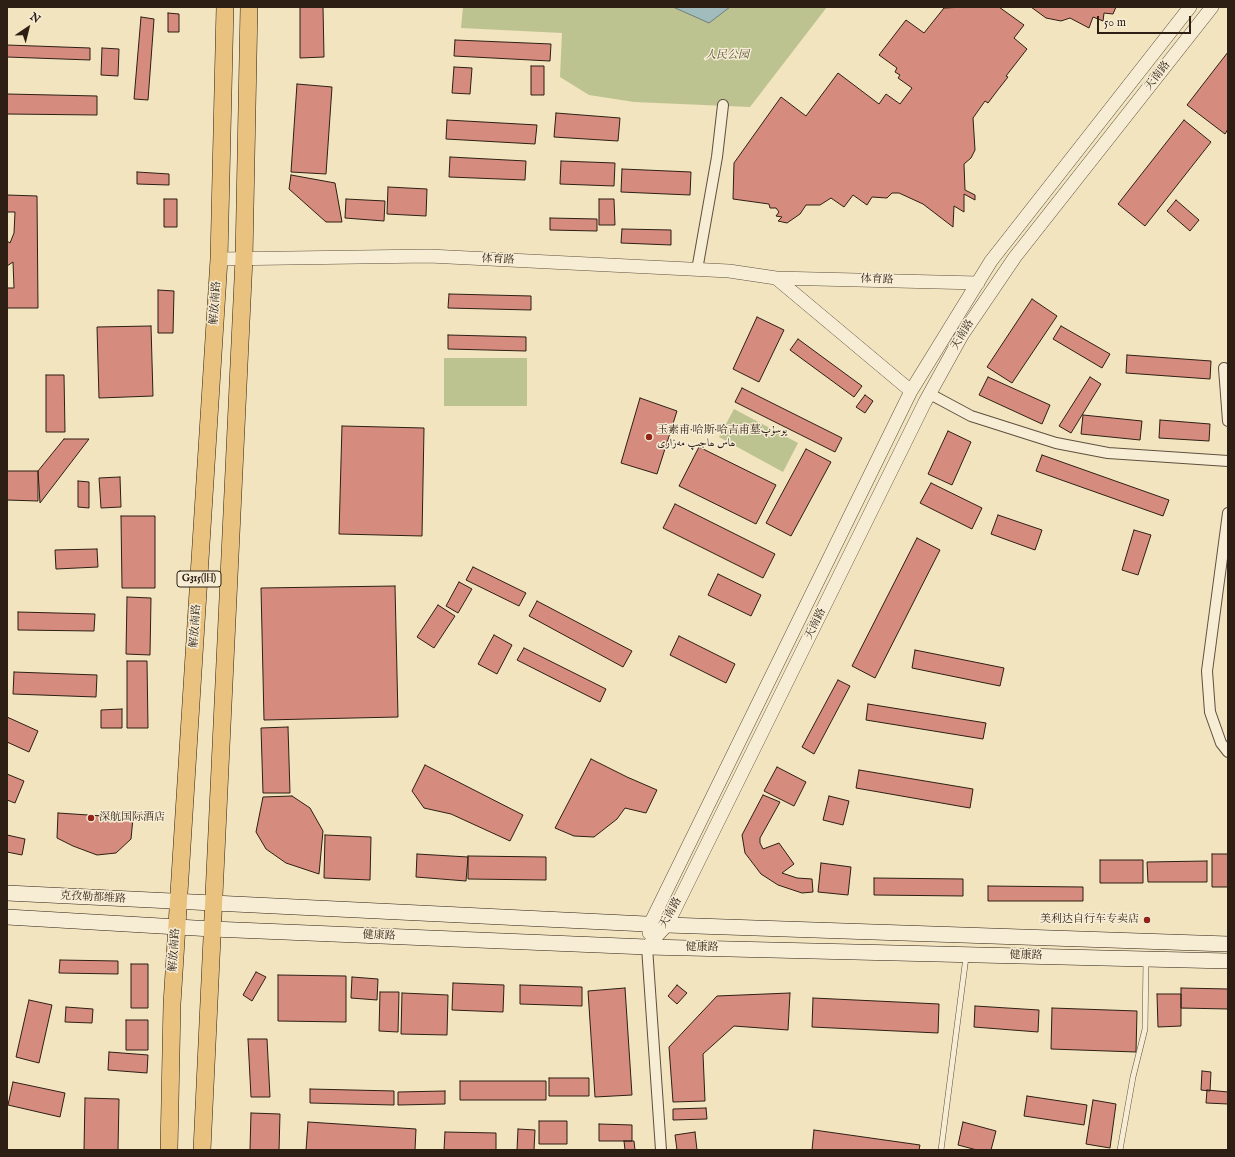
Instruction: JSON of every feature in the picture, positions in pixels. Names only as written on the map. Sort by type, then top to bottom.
[{"type":"main road","name":"解放南路","points":[[169,1150],[172,1004],[219,259],[225,7]]},
{"type":"main road","name":"G315(旧)","points":[[202,1150],[244,258],[249,7]]},
{"type":"main road","name":"克孜勒都维路","points":[[7,893],[178,902]]},
{"type":"main road","name":"健康路","points":[[178,902],[667,925],[1228,944]]},
{"type":"main road","points":[[7,917],[177,926]]},
{"type":"main road","name":"健康路","points":[[177,926],[212,929],[648,947],[1228,961]]},
{"type":"street","name":"天南路","points":[[648,947],[650,924],[911,391],[991,261],[1190,7]]},
{"type":"street","name":"天南路","points":[[648,947],[667,925],[930,394],[962,335],[1015,257],[1212,7]]},
{"type":"street","points":[[697,270],[723,106]]},
{"type":"street","name":"体育路","points":[[219,259],[429,256],[729,271],[776,278],[978,283]]},
{"type":"street","points":[[776,278],[911,391]]},
{"type":"street","points":[[1224,368],[1228,420]]},
{"type":"street","points":[[930,394],[971,416],[1056,443],[1108,454],[1228,461]]},
{"type":"street","points":[[1228,512],[1207,671],[1210,712],[1221,743],[1228,752]]},
{"type":"street","points":[[648,947],[661,1150]]},
{"type":"lane","points":[[941,1150],[966,954]]},
{"type":"lane","points":[[1120,1150],[1132,1077],[1145,1029],[1146,959]]},
{"type":"green space","name":"人民公园","points":[[463,7],[827,7],[750,107],[634,102],[589,95],[560,77],[562,33],[461,28]]},
{"type":"green space","points":[[444,358],[527,358],[527,406],[444,406]]},
{"type":"green space","points":[[734,409],[798,443],[783,472],[719,437]]},
{"type":"water","points":[[673,7],[730,7],[709,23]]},
{"type":"building","points":[[300,7],[323,7],[324,57],[300,58]]},
{"type":"building","points":[[999,7],[1024,25],[1014,38],[1027,49],[1006,76],[1008,77],[988,103],[985,101],[973,118],[975,150],[971,158],[964,164],[965,190],[975,195],[975,200],[964,194],[964,212],[954,206],[953,227],[923,204],[899,193],[892,193],[887,198],[872,197],[867,205],[853,195],[844,207],[831,198],[820,205],[806,205],[800,214],[787,223],[778,221],[782,217],[776,216],[779,212],[776,208],[770,208],[769,204],[733,199],[734,163],[781,97],[806,116],[838,73],[879,104],[886,94],[900,104],[912,88],[898,78],[900,75],[895,72],[897,68],[879,55],[906,20],[924,33],[944,8]]},
{"type":"building","points":[[1031,7],[1116,7],[1113,14],[1104,13],[1103,21],[1093,17],[1089,28],[1070,18],[1061,21],[1046,18]]},
{"type":"building","points":[[168,13],[179,14],[179,32],[168,32]]},
{"type":"building","points":[[141,17],[154,19],[148,100],[134,99]]},
{"type":"building","points":[[455,40],[551,44],[550,61],[454,56]]},
{"type":"building","points":[[7,45],[90,48],[90,60],[7,57]]},
{"type":"building","points":[[102,48],[119,49],[118,76],[101,75]]},
{"type":"building","points":[[1228,52],[1228,129],[1225,134],[1187,105]]},
{"type":"building","points":[[531,66],[544,66],[544,95],[531,95]]},
{"type":"building","points":[[454,67],[472,68],[470,94],[452,93]]},
{"type":"building","points":[[297,84],[332,87],[326,174],[291,172]]},
{"type":"building","points":[[7,94],[97,96],[97,115],[7,114]]},
{"type":"building","points":[[556,113],[620,118],[618,141],[554,137]]},
{"type":"building","points":[[447,120],[537,125],[535,144],[446,139]]},
{"type":"building","points":[[1184,120],[1211,142],[1145,226],[1118,204]]},
{"type":"building","points":[[450,157],[526,161],[525,180],[449,177]]},
{"type":"building","points":[[561,161],[615,163],[614,186],[560,184]]},
{"type":"building","points":[[622,169],[691,172],[690,195],[621,192]]},
{"type":"building","points":[[137,172],[169,174],[169,185],[137,184]]},
{"type":"building","points":[[291,175],[335,183],[342,222],[326,222],[289,189]]},
{"type":"building","points":[[388,187],[427,189],[426,216],[387,214]]},
{"type":"building","points":[[7,195],[37,196],[38,308],[7,308],[7,288],[14,288],[13,262],[7,266],[7,241],[10,243],[14,233],[15,212],[7,212]]},
{"type":"building","points":[[164,199],[177,199],[177,227],[164,227]]},
{"type":"building","points":[[346,199],[385,201],[384,221],[345,218]]},
{"type":"building","points":[[599,199],[614,199],[615,225],[599,225]]},
{"type":"building","points":[[1176,200],[1199,220],[1190,231],[1167,211]]},
{"type":"building","points":[[550,218],[597,219],[597,231],[550,230]]},
{"type":"building","points":[[622,229],[671,230],[671,245],[621,243]]},
{"type":"building","points":[[158,290],[174,291],[173,333],[158,333]]},
{"type":"building","points":[[449,294],[531,296],[531,310],[448,308]]},
{"type":"building","points":[[1032,299],[1057,316],[1012,383],[987,367]]},
{"type":"building","points":[[757,317],[784,330],[759,382],[733,369]]},
{"type":"building","points":[[151,326],[153,396],[99,398],[97,327]]},
{"type":"building","points":[[1061,326],[1110,354],[1102,368],[1053,339]]},
{"type":"building","points":[[448,335],[526,337],[526,351],[448,349]]},
{"type":"building","points":[[798,339],[862,386],[854,397],[790,350]]},
{"type":"building","points":[[1127,355],[1211,361],[1210,379],[1126,373]]},
{"type":"building","points":[[46,375],[64,375],[65,432],[46,432]]},
{"type":"building","points":[[988,377],[1050,405],[1042,424],[979,395]]},
{"type":"building","points":[[1090,377],[1101,384],[1071,433],[1059,426]]},
{"type":"building","points":[[742,388],[842,438],[835,452],[735,402]]},
{"type":"building","points":[[865,395],[873,401],[865,413],[856,407]]},
{"type":"building","name":"玉素甫·哈斯·哈吉甫墓يوسۇپ ھاس ھاجىپ مەزارى","points":[[640,398],[677,411],[657,474],[621,463]]},
{"type":"building","points":[[1083,415],[1142,421],[1140,440],[1081,434]]},
{"type":"building","points":[[1160,420],[1210,424],[1209,441],[1159,438]]},
{"type":"building","points":[[342,426],[424,428],[422,536],[339,534]]},
{"type":"building","points":[[948,431],[971,442],[952,485],[928,474]]},
{"type":"building","points":[[64,439],[89,439],[40,503],[38,471]]},
{"type":"building","points":[[699,447],[776,485],[756,524],[679,486]]},
{"type":"building","points":[[806,449],[831,462],[791,536],[766,523]]},
{"type":"building","points":[[1042,455],[1169,500],[1163,516],[1036,471]]},
{"type":"building","points":[[7,471],[38,471],[38,501],[7,500]]},
{"type":"building","points":[[120,477],[121,507],[101,508],[99,478]]},
{"type":"building","points":[[78,481],[89,482],[89,508],[78,507]]},
{"type":"building","points":[[931,483],[982,508],[972,529],[920,503]]},
{"type":"building","points":[[675,504],[775,554],[763,578],[663,528]]},
{"type":"building","points":[[998,515],[1042,530],[1035,550],[991,534]]},
{"type":"building","points":[[121,516],[155,516],[155,588],[122,588]]},
{"type":"building","points":[[1134,530],[1151,535],[1138,575],[1122,570]]},
{"type":"building","points":[[917,538],[940,550],[875,678],[852,666]]},
{"type":"building","points":[[97,549],[98,567],[56,569],[55,550]]},
{"type":"building","points":[[473,567],[526,593],[519,606],[466,580]]},
{"type":"building","points":[[718,574],[761,595],[751,616],[708,595]]},
{"type":"building","points":[[459,582],[472,589],[458,613],[446,606]]},
{"type":"building","points":[[395,586],[398,717],[264,720],[261,588]]},
{"type":"building","points":[[127,597],[151,598],[150,655],[126,654]]},
{"type":"building","points":[[537,601],[632,651],[623,667],[529,616]]},
{"type":"building","points":[[438,605],[455,616],[434,648],[417,637]]},
{"type":"building","points":[[18,612],[95,614],[94,631],[18,630]]},
{"type":"building","points":[[494,635],[512,645],[497,674],[478,664]]},
{"type":"building","points":[[679,636],[735,664],[726,683],[670,655]]},
{"type":"building","points":[[524,648],[606,689],[600,702],[517,660]]},
{"type":"building","points":[[915,650],[1004,668],[1000,686],[912,668]]},
{"type":"building","points":[[127,661],[147,661],[148,728],[127,728]]},
{"type":"building","points":[[14,672],[97,675],[96,697],[13,694]]},
{"type":"building","points":[[838,680],[850,686],[814,754],[802,747]]},
{"type":"building","points":[[868,704],[986,723],[983,739],[866,720]]},
{"type":"building","points":[[122,709],[122,728],[101,728],[101,710]]},
{"type":"building","points":[[7,717],[38,731],[29,752],[7,742]]},
{"type":"building","points":[[288,727],[290,793],[263,793],[261,728]]},
{"type":"building","points":[[591,759],[657,790],[646,813],[625,808],[617,819],[594,837],[574,836],[555,828]]},
{"type":"building","points":[[425,765],[523,815],[510,841],[451,814],[424,808],[412,791]]},
{"type":"building","points":[[777,767],[806,782],[794,806],[764,791]]},
{"type":"building","points":[[859,770],[973,789],[970,808],[856,788]]},
{"type":"building","points":[[7,774],[24,781],[15,803],[7,800]]},
{"type":"building","points":[[763,795],[780,802],[760,838],[760,843],[763,849],[779,843],[794,864],[782,873],[797,878],[812,879],[813,892],[802,893],[778,885],[761,874],[745,853],[742,835]]},
{"type":"building","points":[[292,796],[310,808],[323,831],[319,874],[286,863],[266,849],[256,832],[263,797]]},
{"type":"building","points":[[829,796],[849,801],[843,825],[823,820]]},
{"type":"building","points":[[58,813],[133,818],[131,839],[116,853],[97,855],[57,838]]},
{"type":"building","points":[[7,835],[25,839],[22,855],[7,852]]},
{"type":"building","points":[[325,835],[371,837],[370,880],[324,878]]},
{"type":"building","points":[[417,854],[468,857],[466,881],[416,877]]},
{"type":"building","points":[[1212,854],[1228,854],[1228,887],[1212,887]]},
{"type":"building","points":[[468,856],[546,857],[546,880],[468,879]]},
{"type":"building","points":[[1100,860],[1143,860],[1143,883],[1100,883]]},
{"type":"building","points":[[1207,861],[1207,882],[1148,882],[1147,862]]},
{"type":"building","points":[[821,863],[851,867],[848,895],[818,892]]},
{"type":"building","points":[[874,878],[963,879],[963,896],[874,895]]},
{"type":"building","points":[[988,886],[1083,887],[1083,901],[988,901]]},
{"type":"building","points":[[60,960],[118,961],[118,974],[59,973]]},
{"type":"building","points":[[131,964],[148,964],[148,1008],[131,1008]]},
{"type":"building","points":[[256,972],[266,977],[252,1001],[243,995]]},
{"type":"building","points":[[278,975],[346,976],[346,1022],[278,1021]]},
{"type":"building","points":[[352,977],[378,979],[377,1000],[351,998]]},
{"type":"building","points":[[453,983],[504,985],[503,1012],[452,1010]]},
{"type":"building","points":[[520,985],[582,987],[582,1006],[520,1004]]},
{"type":"building","points":[[677,985],[687,993],[677,1004],[668,996]]},
{"type":"building","points":[[625,988],[632,1095],[595,1097],[588,991]]},
{"type":"building","points":[[1181,988],[1228,989],[1228,1009],[1181,1008]]},
{"type":"building","points":[[380,992],[399,992],[398,1032],[379,1031]]},
{"type":"building","points":[[402,993],[448,995],[447,1035],[401,1034]]},
{"type":"building","points":[[790,993],[788,1030],[734,1026],[703,1054],[705,1101],[673,1102],[669,1047],[717,996]]},
{"type":"building","points":[[1157,994],[1181,994],[1181,1026],[1158,1027]]},
{"type":"building","points":[[813,998],[939,1004],[938,1033],[812,1027]]},
{"type":"building","points":[[29,1000],[52,1005],[39,1063],[16,1057]]},
{"type":"building","points":[[975,1006],[1039,1010],[1038,1032],[974,1027]]},
{"type":"building","points":[[66,1007],[93,1009],[92,1023],[65,1022]]},
{"type":"building","points":[[1052,1008],[1137,1011],[1136,1052],[1051,1049]]},
{"type":"building","points":[[126,1020],[148,1020],[148,1050],[126,1050]]},
{"type":"building","points":[[248,1039],[267,1039],[270,1097],[251,1097]]},
{"type":"building","points":[[109,1052],[148,1055],[147,1073],[108,1070]]},
{"type":"building","points":[[1202,1071],[1211,1072],[1210,1091],[1201,1090]]},
{"type":"building","points":[[549,1078],[589,1078],[589,1096],[549,1096]]},
{"type":"building","points":[[460,1081],[546,1081],[546,1100],[460,1100]]},
{"type":"building","points":[[13,1082],[65,1093],[60,1117],[8,1105]]},
{"type":"building","points":[[310,1089],[394,1091],[394,1105],[310,1103]]},
{"type":"building","points":[[1207,1090],[1228,1092],[1228,1104],[1206,1103]]},
{"type":"building","points":[[445,1091],[445,1104],[398,1105],[398,1092]]},
{"type":"building","points":[[1027,1096],[1087,1105],[1084,1125],[1024,1116]]},
{"type":"building","points":[[85,1098],[119,1099],[118,1150],[84,1150]]},
{"type":"building","points":[[1093,1100],[1116,1104],[1110,1148],[1086,1144]]},
{"type":"building","points":[[706,1108],[707,1119],[673,1120],[673,1109]]},
{"type":"building","points":[[251,1113],[280,1114],[279,1150],[250,1150]]},
{"type":"building","points":[[539,1121],[567,1121],[567,1144],[539,1144]]},
{"type":"building","points":[[308,1122],[416,1129],[415,1150],[306,1150]]},
{"type":"building","points":[[963,1122],[996,1131],[991,1150],[977,1150],[958,1145]]},
{"type":"building","points":[[599,1124],[632,1125],[632,1141],[599,1141]]},
{"type":"building","points":[[518,1129],[535,1130],[534,1150],[517,1150]]},
{"type":"building","points":[[814,1130],[920,1145],[919,1150],[812,1150]]},
{"type":"building","points":[[445,1132],[496,1133],[496,1150],[444,1150]]},
{"type":"building","points":[[695,1132],[697,1150],[677,1150],[675,1135]]},
{"type":"building","points":[[624,1141],[634,1141],[635,1150],[625,1150]]},
{"type":"place","name":"玉素甫·哈斯·哈吉甫墓يوسۇپ ھاس ھاجىپ مەزارى","points":[[649,437]]},
{"type":"place","name":"深航国际酒店","points":[[91,818]]},
{"type":"place","name":"美利达自行车专卖店","points":[[1147,920]]}]
